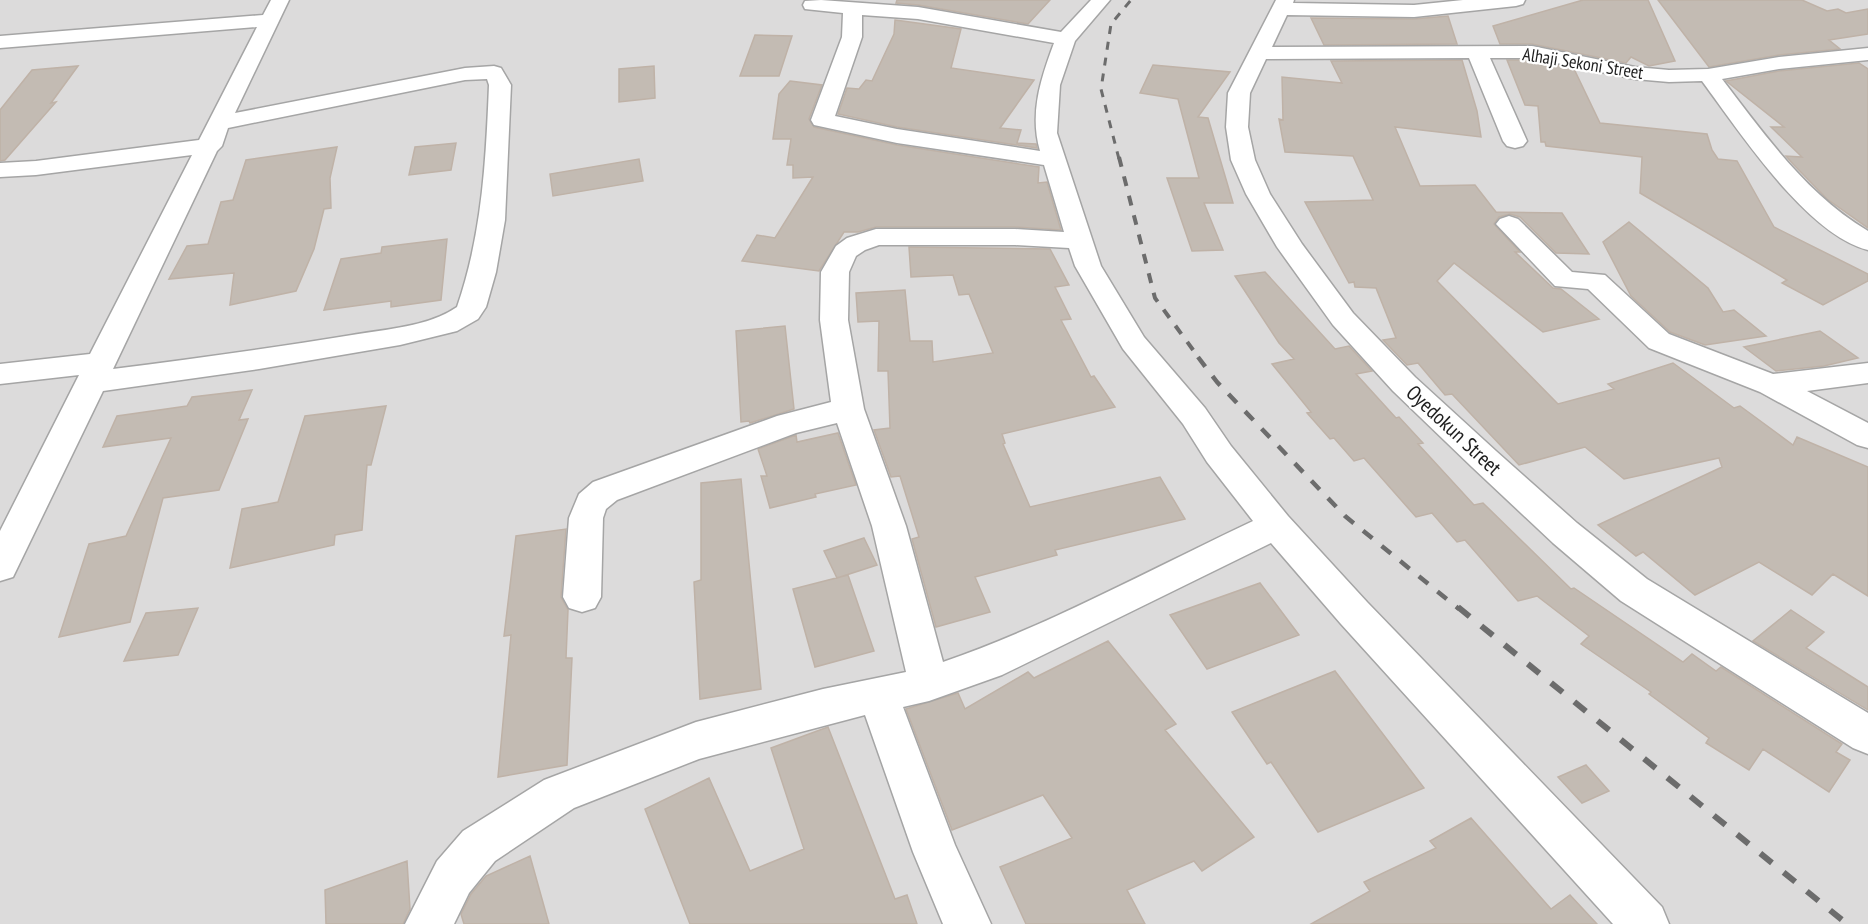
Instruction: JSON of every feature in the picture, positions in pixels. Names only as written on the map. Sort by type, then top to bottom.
[{"type":"street","points":[[918,13],[934,0]]},
{"type":"street","points":[[1101,0],[1066,39],[1049,85],[1046,133],[1088,266],[1133,342],[1194,416],[1219,454],[1276,525],[1354,613],[1645,924]]},
{"type":"street","points":[[1283,5],[1414,10],[1516,0]]},
{"type":"street","points":[[812,5],[918,13],[1066,39]]},
{"type":"street","name":"Oyedokun Street","points":[[1283,5],[1239,93],[1237,127],[1243,160],[1258,194],[1290,247],[1343,319],[1404,384],[1484,459],[1565,533],[1634,590],[1868,735]]},
{"type":"street","points":[[1470,6],[1488,19]]},
{"type":"street","points":[[853,7],[852,37],[822,120],[897,136],[1055,160]]},
{"type":"street","points":[[0,42],[275,10]]},
{"type":"street","points":[[0,567],[275,10]]},
{"type":"street","points":[[1505,32],[1532,52]]},
{"type":"street","points":[[1477,52],[1515,141]]},
{"type":"street","name":"Alhaji Sekoni Street","points":[[1261,53],[1532,52],[1635,73],[1669,76],[1708,75],[1779,63],[1868,54]]},
{"type":"street","points":[[0,170],[36,168],[215,135],[465,74],[494,72],[500,85],[494,197],[487,253],[479,286],[469,312],[455,321],[411,334],[256,361],[95,372],[0,374]]},
{"type":"street","points":[[1708,75],[1781,170],[1818,209],[1850,233],[1868,242]]},
{"type":"street","points":[[1509,224],[1565,280],[1595,281],[1659,340],[1771,386],[1868,436]]},
{"type":"street","points":[[929,684],[889,526],[848,408],[834,320],[835,272],[845,252],[856,244],[876,237],[919,235],[1079,241]]},
{"type":"street","points":[[1771,386],[1868,373]]},
{"type":"street","points":[[582,597],[586,518],[591,502],[605,491],[788,424],[848,408]]},
{"type":"street","points":[[429,924],[453,877],[479,846],[559,794],[696,741],[878,694],[929,684],[999,658],[1276,525]]},
{"type":"street","points":[[878,694],[935,852],[967,924]]},
{"type":"shaded area","points":[[0,0],[1868,0],[1868,924],[0,924]]},
{"type":"building","points":[[897,0],[1050,0],[1028,24],[896,3]]},
{"type":"building","points":[[1583,0],[1648,0],[1675,61],[1649,66],[1631,57],[1626,63],[1532,44],[1500,44],[1493,26]]},
{"type":"building","points":[[1658,0],[1802,0],[1827,11],[1838,9],[1846,13],[1868,9],[1868,34],[1829,40],[1840,49],[1779,55],[1709,67]]},
{"type":"building","points":[[1448,16],[1457,44],[1324,45],[1311,18],[1414,19]]},
{"type":"building","points":[[895,20],[961,29],[951,68],[1034,80],[1000,128],[1021,130],[1017,143],[1036,144],[1037,148],[897,127],[838,114],[847,88],[859,89],[866,80],[872,81],[894,34]]},
{"type":"building","points":[[755,35],[792,36],[779,76],[740,76]]},
{"type":"building","points":[[1462,60],[1477,111],[1481,137],[1395,127],[1420,186],[1475,185],[1496,212],[1562,213],[1589,254],[1556,253],[1520,217],[1510,214],[1499,217],[1494,224],[1520,252],[1515,252],[1553,288],[1561,289],[1599,319],[1543,332],[1454,263],[1437,281],[1558,404],[1614,389],[1608,384],[1673,363],[1734,408],[1740,406],[1793,445],[1797,437],[1868,467],[1868,596],[1833,574],[1812,595],[1759,562],[1695,595],[1643,552],[1636,556],[1598,525],[1722,467],[1719,458],[1624,479],[1585,447],[1519,465],[1452,394],[1445,395],[1418,363],[1407,365],[1383,340],[1396,338],[1376,288],[1355,287],[1354,282],[1349,283],[1305,202],[1373,200],[1353,156],[1285,152],[1279,119],[1283,120],[1282,77],[1342,83],[1331,61]]},
{"type":"building","points":[[1507,60],[1532,60],[1574,69],[1600,123],[1707,134],[1712,150],[1718,159],[1737,161],[1774,227],[1868,274],[1868,281],[1823,305],[1782,283],[1787,280],[1640,193],[1642,157],[1546,146],[1545,142],[1541,142],[1538,106],[1525,105]]},
{"type":"building","points":[[1859,63],[1868,69],[1868,228],[1827,199],[1786,156],[1802,157],[1771,127],[1784,127],[1726,81],[1779,71]]},
{"type":"building","points":[[1153,65],[1230,72],[1198,117],[1208,118],[1233,203],[1204,203],[1223,250],[1192,251],[1167,178],[1199,178],[1178,99],[1140,93]]},
{"type":"building","points":[[78,66],[51,103],[56,102],[5,160],[0,161],[0,110],[32,70]]},
{"type":"building","points":[[654,66],[655,98],[619,102],[619,69]]},
{"type":"building","points":[[790,81],[822,85],[809,119],[814,127],[897,145],[1039,167],[1038,183],[1047,182],[1061,230],[1015,227],[876,227],[858,232],[844,232],[819,271],[742,261],[757,235],[775,238],[813,177],[793,178],[793,165],[787,165],[791,139],[773,139],[779,94]]},
{"type":"building","points":[[456,143],[451,170],[409,175],[415,147]]},
{"type":"building","points":[[337,147],[330,178],[331,208],[324,209],[314,249],[296,291],[230,305],[234,273],[169,279],[187,246],[208,244],[221,202],[233,200],[246,160]]},
{"type":"building","points":[[639,159],[643,181],[553,196],[550,174]]},
{"type":"building","points":[[1629,222],[1708,288],[1723,312],[1734,310],[1766,336],[1705,345],[1670,332],[1631,296],[1603,242]]},
{"type":"building","points":[[447,239],[441,300],[391,307],[391,301],[324,310],[341,259],[381,253],[382,247]]},
{"type":"building","points":[[909,247],[1050,249],[1069,285],[1055,287],[1071,319],[1061,320],[1091,377],[1094,376],[1115,407],[1002,434],[1005,443],[1003,444],[1030,507],[1160,477],[1185,519],[1055,550],[1057,555],[975,577],[990,612],[936,627],[912,539],[919,537],[900,476],[891,477],[874,430],[890,428],[888,371],[878,371],[879,321],[858,322],[856,293],[905,290],[910,341],[932,341],[933,362],[993,353],[969,294],[959,295],[953,275],[911,277]]},
{"type":"building","points":[[1265,272],[1335,349],[1349,346],[1372,371],[1356,374],[1396,418],[1399,417],[1423,443],[1418,444],[1474,505],[1483,503],[1571,589],[1574,588],[1683,662],[1692,654],[1716,671],[1721,667],[1842,744],[1836,752],[1850,760],[1829,792],[1763,749],[1749,770],[1706,743],[1709,738],[1649,694],[1651,692],[1581,644],[1589,636],[1537,596],[1518,601],[1465,540],[1457,542],[1432,513],[1416,517],[1364,458],[1354,461],[1334,438],[1330,439],[1307,413],[1311,412],[1272,364],[1294,359],[1279,343],[1235,276]]},
{"type":"building","points":[[785,326],[794,409],[750,423],[749,421],[741,422],[736,331]]},
{"type":"building","points":[[1820,331],[1858,358],[1824,366],[1776,371],[1744,347]]},
{"type":"building","points":[[252,390],[239,420],[248,419],[219,490],[163,498],[130,622],[59,637],[89,544],[126,536],[171,438],[103,447],[117,416],[187,406],[192,397]]},
{"type":"building","points":[[386,406],[371,465],[367,465],[362,530],[335,535],[334,545],[230,568],[242,509],[278,502],[305,416]]},
{"type":"building","points":[[838,433],[856,485],[815,494],[816,497],[770,508],[761,476],[767,476],[758,449],[796,435],[797,442]]},
{"type":"building","points":[[741,479],[761,689],[700,699],[694,582],[701,580],[701,483]]},
{"type":"building","points":[[566,529],[561,597],[568,610],[566,658],[572,658],[567,765],[498,777],[511,635],[504,636],[516,536]]},
{"type":"building","points":[[864,538],[877,565],[837,578],[824,551]]},
{"type":"building","points":[[848,575],[874,651],[815,667],[793,589]]},
{"type":"building","points":[[1260,583],[1299,635],[1207,669],[1170,615]]},
{"type":"building","points":[[198,608],[178,655],[124,661],[146,613]]},
{"type":"building","points":[[1791,610],[1824,632],[1806,648],[1868,687],[1868,710],[1753,641]]},
{"type":"building","points":[[1108,641],[1176,724],[1165,730],[1254,837],[1202,871],[1194,861],[1127,890],[1145,924],[1026,924],[1000,867],[1072,838],[1043,795],[952,830],[906,709],[958,693],[965,709],[1028,672],[1034,678]]},
{"type":"building","points":[[1335,671],[1424,788],[1318,832],[1271,762],[1267,764],[1232,712]]},
{"type":"building","points":[[828,727],[895,899],[907,895],[917,924],[690,924],[645,809],[709,778],[750,871],[804,849],[771,748]]},
{"type":"building","points":[[1586,765],[1609,791],[1582,803],[1558,777]]},
{"type":"building","points":[[1471,818],[1551,909],[1570,895],[1597,924],[1311,924],[1370,891],[1364,882],[1436,848],[1430,841]]},
{"type":"building","points":[[530,856],[549,924],[464,924],[461,914],[471,894],[486,876]]},
{"type":"building","points":[[407,861],[410,909],[403,924],[326,924],[325,890]]},
{"type":"railway","points":[[1119,159],[1101,89],[1111,24],[1131,0]]},
{"type":"railway","points":[[1119,157],[1155,298],[1199,358]]},
{"type":"railway","points":[[1198,357],[1217,382],[1345,516],[1459,609]]},
{"type":"railway","points":[[1458,607],[1847,924]]}]
